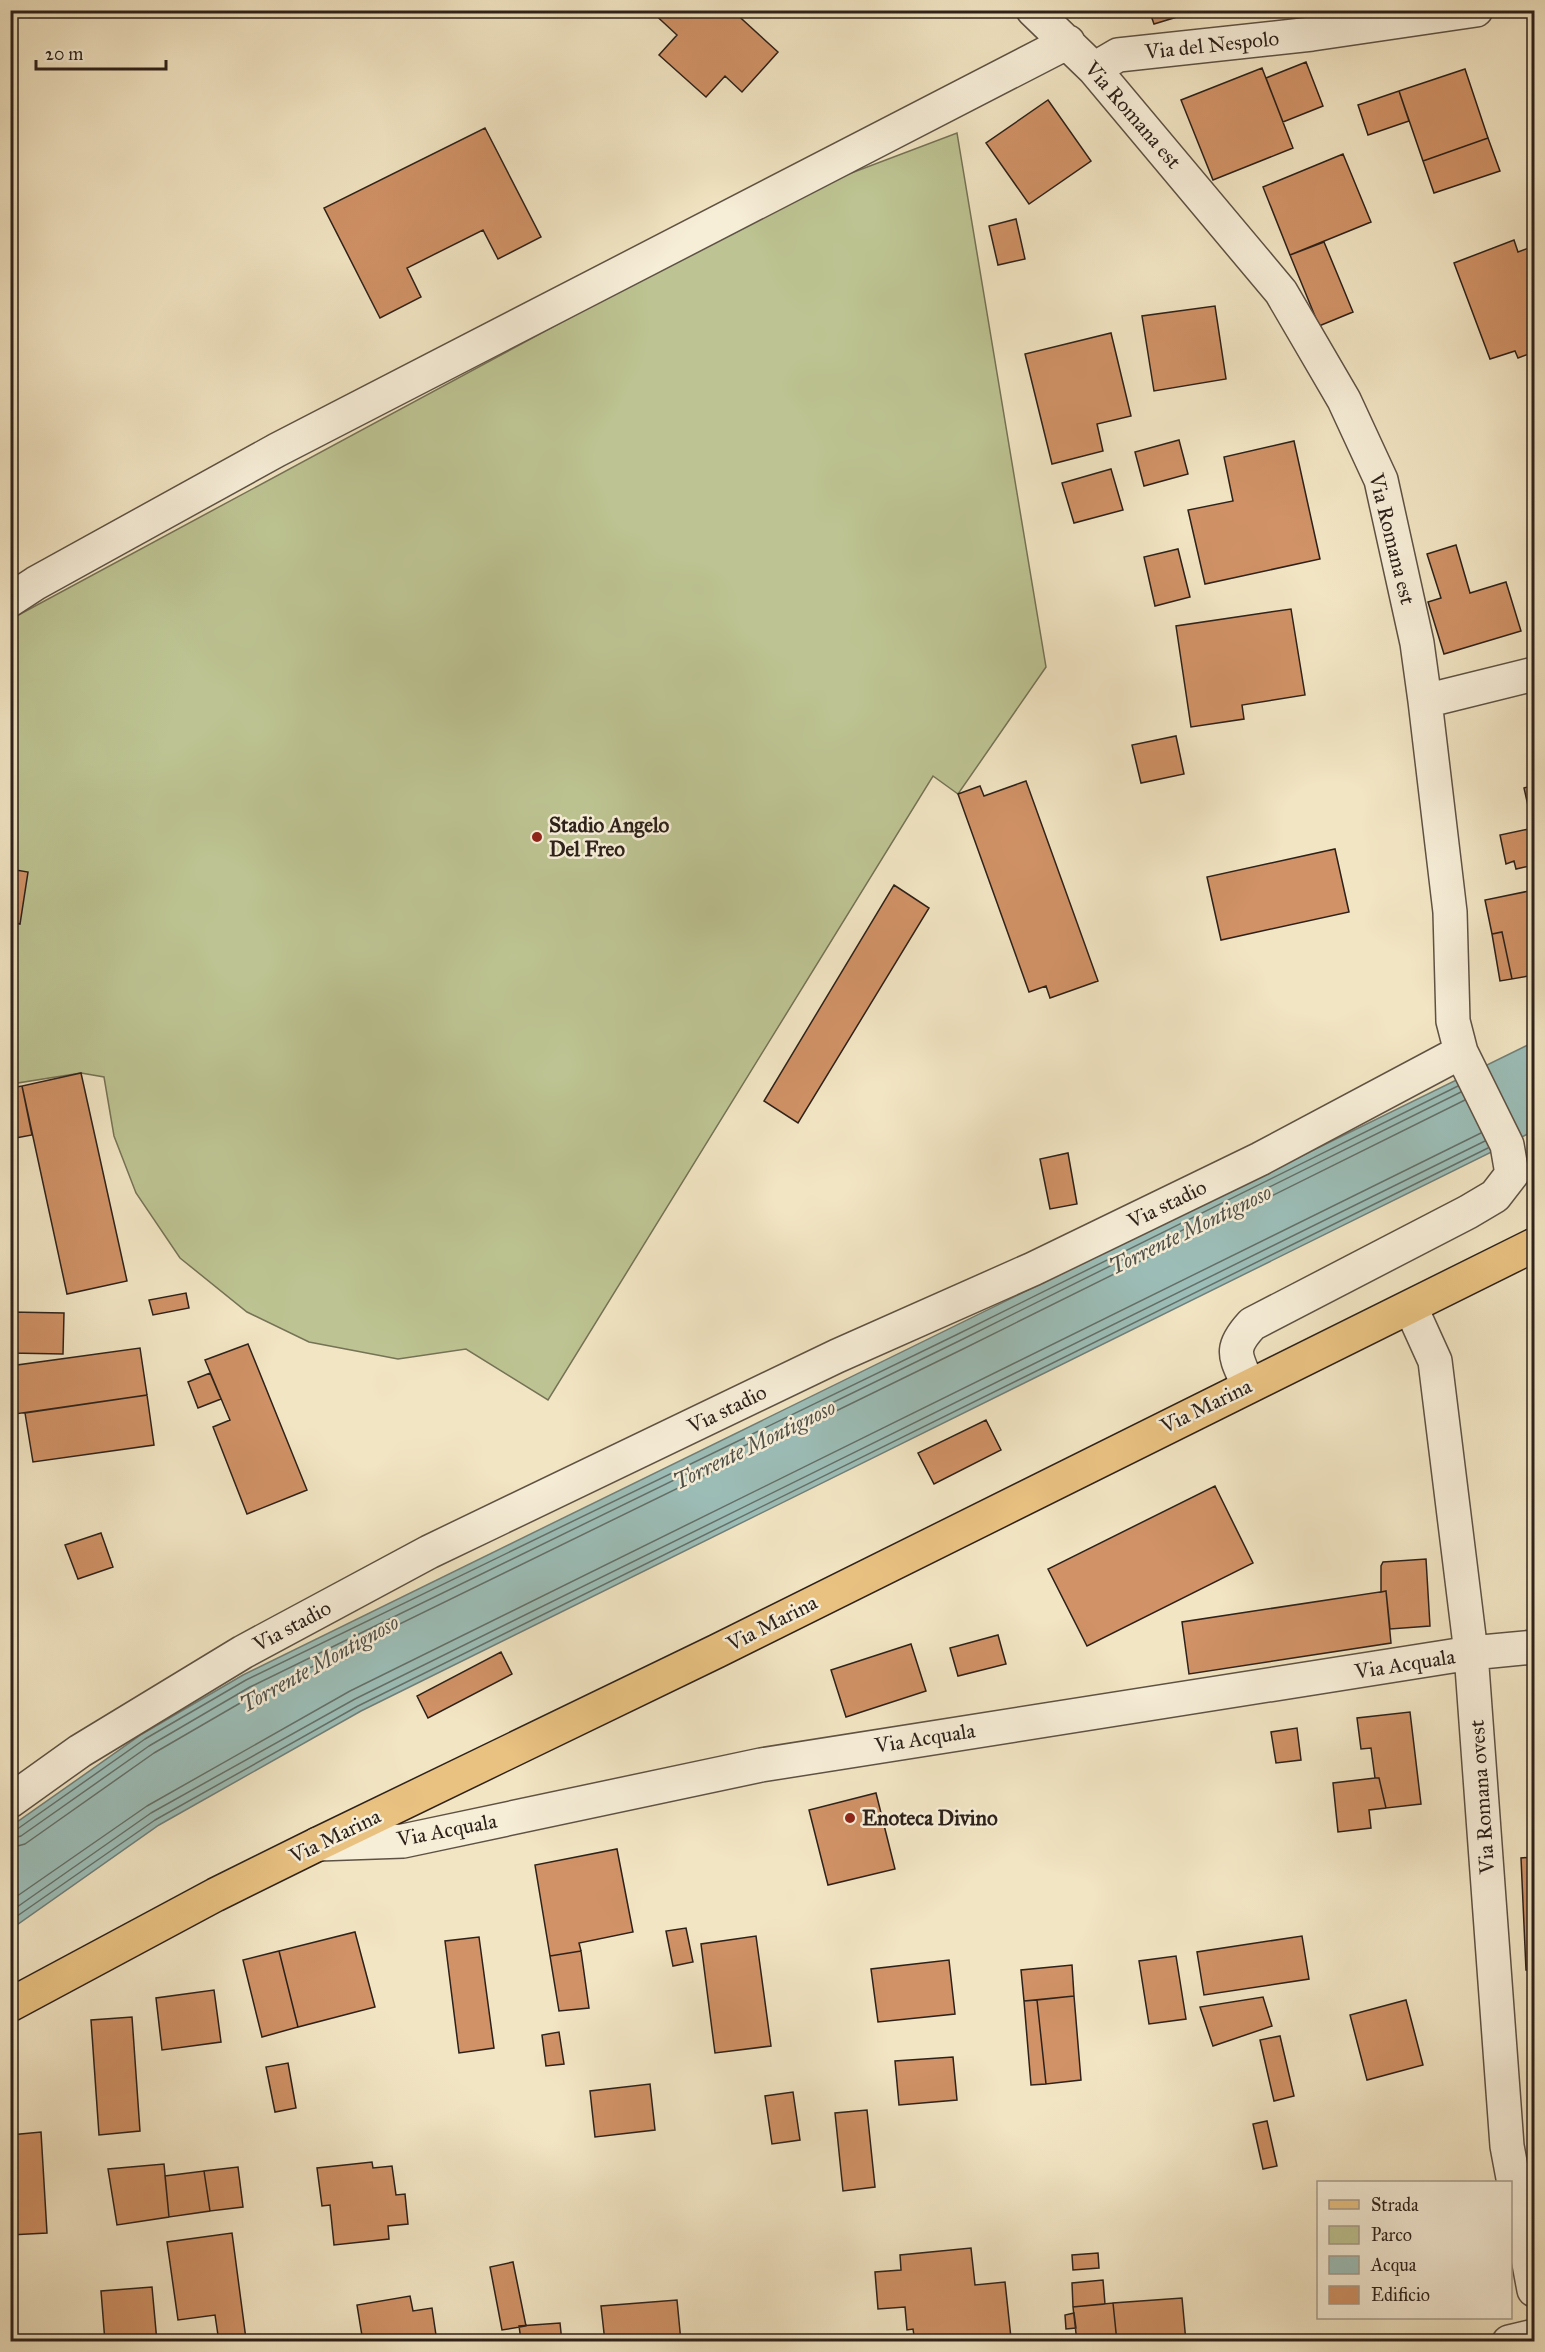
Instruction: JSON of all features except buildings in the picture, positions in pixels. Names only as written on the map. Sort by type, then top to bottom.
[{"type":"main road","name":"Via Marina","points":[[10,2005],[215,1895],[717,1651],[1248,1385],[1411,1308],[1534,1245]]},
{"type":"street","name":"Via Romana est","points":[[1033,10],[1094,69],[1281,292],[1344,400],[1381,480],[1417,643],[1425,701],[1450,912],[1453,1021],[1466,1062],[1507,1145]]},
{"type":"street","name":"Via del Nespolo","points":[[1094,69],[1118,55],[1312,34],[1476,10]]},
{"type":"street","points":[[10,600],[277,450],[1068,42]]},
{"type":"street","points":[[1425,701],[1534,674]]},
{"type":"street","name":"Via stadio","points":[[10,1801],[80,1751],[243,1652],[429,1552],[837,1356],[1098,1238],[1466,1062]]},
{"type":"street","points":[[1507,1145],[1534,1166]]},
{"type":"street","points":[[1248,1385],[1236,1355],[1238,1340],[1252,1324],[1495,1196],[1512,1174],[1507,1145]]},
{"type":"street","name":"Via Romana ovest","points":[[1411,1308],[1436,1361],[1471,1653],[1507,2146],[1534,2290]]},
{"type":"street","name":"Via Acquala","points":[[318,1844],[403,1841],[761,1765],[1471,1653],[1534,1647]]},
{"type":"street","points":[[1509,2342],[1534,2336]]},
{"type":"green space","points":[[957,133],[1046,667],[958,794],[933,776],[548,1400],[466,1349],[398,1359],[309,1342],[247,1312],[180,1258],[136,1193],[114,1136],[104,1077],[81,1073],[11,1084],[10,1007],[14,983],[11,982],[11,619],[809,189]]},
{"type":"water","name":"Torrente Montignoso","points":[[1534,1042],[1534,1131],[361,1711],[159,1825],[11,1929],[10,1827],[142,1734],[243,1675]]},
{"type":"place","name":"Stadio Angelo Del Freo","points":[[537,837]]},
{"type":"place","name":"Enoteca Divino","points":[[850,1818]]}]
